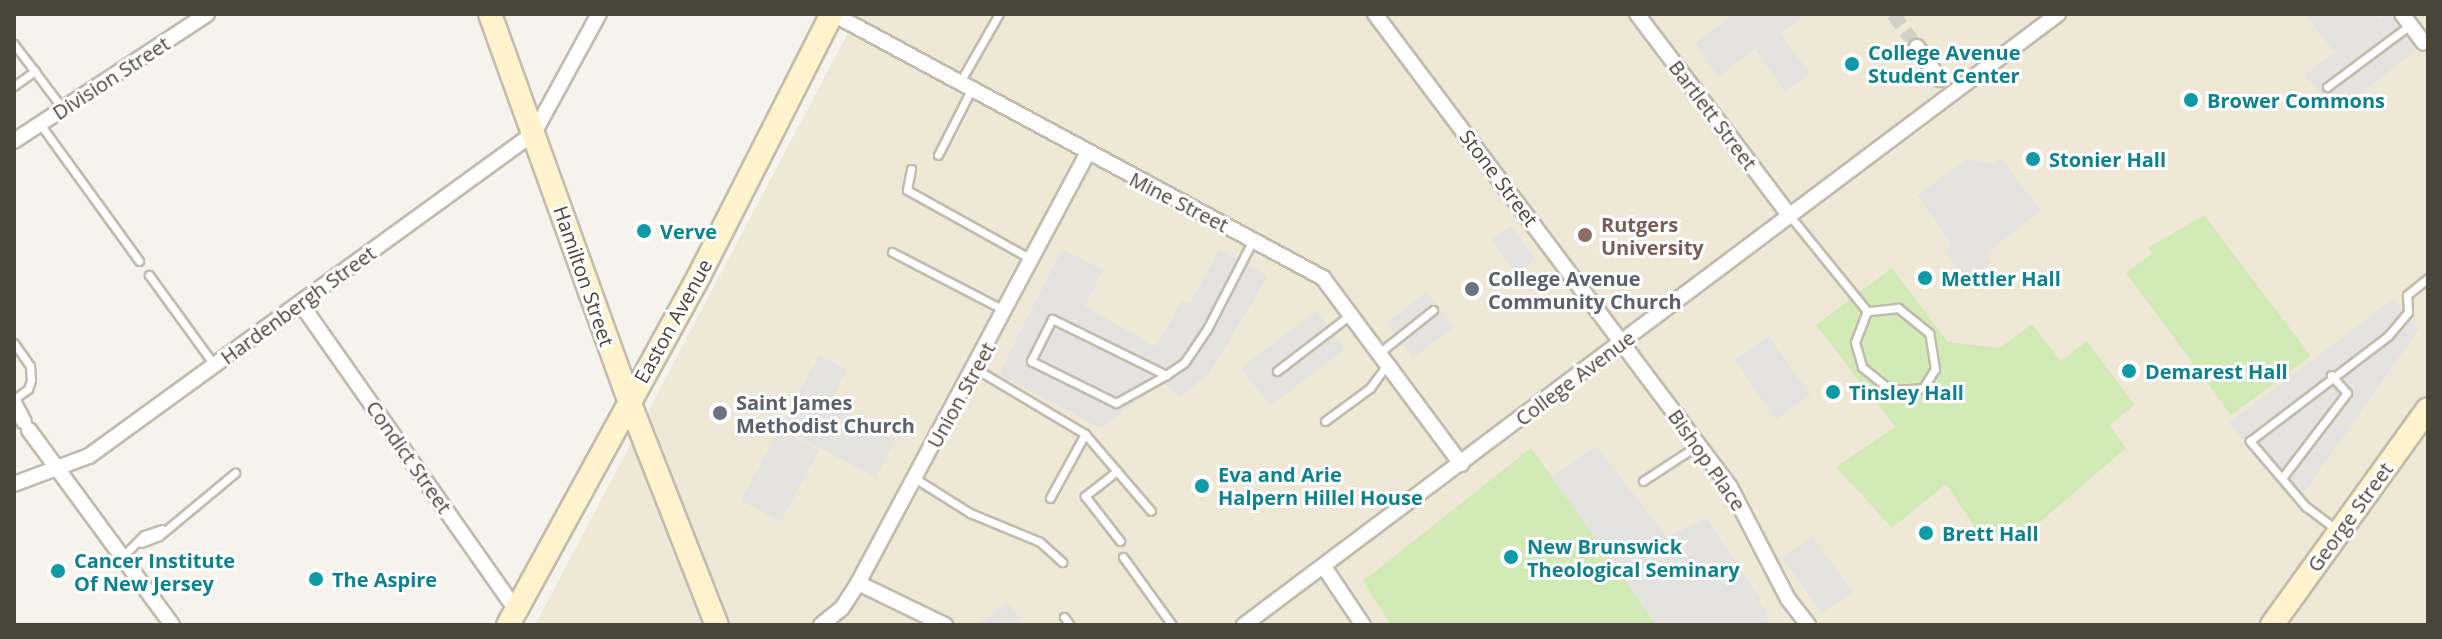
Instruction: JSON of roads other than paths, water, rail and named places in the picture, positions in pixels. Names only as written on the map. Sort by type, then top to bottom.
[{"type":"street","name":"Division Street","points":[[14,141],[207,14]]},
{"type":"street","name":"Hamilton Street","points":[[490,14],[629,401],[717,625]]},
{"type":"street","points":[[534,133],[599,14]]},
{"type":"street","name":"Mine Street","points":[[832,14],[1087,155],[1323,278],[1461,464]]},
{"type":"street","name":"Easton Avenue","points":[[512,618],[832,14]]},
{"type":"street","name":"Stone Street","points":[[1375,14],[1624,341]]},
{"type":"street","name":"Bartlett Street","points":[[1637,14],[1790,216]]},
{"type":"street","name":"College Avenue","points":[[1244,625],[2058,14]]},
{"type":"street","points":[[2406,20],[2424,43]]},
{"type":"street","points":[[1917,47],[1939,79]]},
{"type":"street","name":"Hardenbergh Street","points":[[14,484],[59,471],[89,456],[534,133]]},
{"type":"street","name":"Union Street","points":[[821,625],[842,608],[858,583],[976,369],[1087,155]]},
{"type":"street","name":"Condict Street","points":[[301,304],[512,618]]},
{"type":"street","name":"Bishop Place","points":[[1624,341],[1730,487],[1788,599],[1808,625]]},
{"type":"street","points":[[14,401],[27,426],[172,625]]},
{"type":"street","name":"George Street","points":[[2272,625],[2428,409]]},
{"type":"street","points":[[1324,567],[1363,625]]},
{"type":"street","points":[[858,583],[945,625]]},
{"type":"lane","points":[[938,155],[999,14]]},
{"type":"lane","points":[[2327,87],[2406,20]]},
{"type":"lane","points":[[14,44],[63,109]]},
{"type":"lane","points":[[14,86],[35,71]]},
{"type":"lane","points":[[40,124],[139,261]]},
{"type":"lane","points":[[911,169],[907,190],[1033,260]]},
{"type":"lane","points":[[1790,216],[1867,311]]},
{"type":"lane","points":[[1166,375],[1052,319],[1031,361],[1116,403],[1166,375],[1184,363],[1207,329],[1253,240]]},
{"type":"lane","points":[[892,252],[1006,312]]},
{"type":"lane","points":[[149,275],[215,366]]},
{"type":"lane","points":[[2339,531],[2306,507],[2250,441],[2401,323],[2408,312],[2407,295],[2428,278]]},
{"type":"lane","points":[[1898,308],[1929,333],[1935,369],[1923,388],[1890,390],[1862,367],[1855,342],[1867,311],[1898,308]]},
{"type":"lane","points":[[1325,421],[1370,388],[1383,359],[1433,310]]},
{"type":"lane","points":[[1277,371],[1350,315]]},
{"type":"lane","points":[[14,343],[30,366],[31,380],[28,389],[14,401]]},
{"type":"lane","points":[[976,369],[1085,434],[1151,511]]},
{"type":"lane","points":[[2282,478],[2347,393],[2331,375]]},
{"type":"lane","points":[[1050,498],[1085,434]]},
{"type":"lane","points":[[1643,481],[1698,445]]},
{"type":"lane","points":[[1117,471],[1085,496],[1120,541]]},
{"type":"lane","points":[[122,557],[141,543],[144,535],[162,529],[235,473]]},
{"type":"lane","points":[[916,479],[970,513],[1040,542],[1062,562]]},
{"type":"lane","points":[[1123,557],[1172,625]]},
{"type":"lane","points":[[1064,617],[1070,625]]},
{"type":"tunnel","points":[[1893,14],[1917,47]]},
{"type":"place","name":"College Avenue Student Center","points":[[1852,64]]},
{"type":"place","name":"Brower Commons","points":[[2191,100]]},
{"type":"place","name":"Stonier Hall","points":[[2033,159]]},
{"type":"place","name":"Verve","points":[[644,231]]},
{"type":"place","name":"Rutgers University","points":[[1585,235]]},
{"type":"place","name":"Mettler Hall","points":[[1925,278]]},
{"type":"place","name":"College Avenue Community Church","points":[[1472,289]]},
{"type":"place","name":"Demarest Hall","points":[[2129,371]]},
{"type":"place","name":"Tinsley Hall","points":[[1833,392]]},
{"type":"place","name":"Saint James Methodist Church","points":[[720,413]]},
{"type":"place","name":"Eva and Arie Halpern Hillel House","points":[[1202,486]]},
{"type":"place","name":"Brett Hall","points":[[1926,533]]},
{"type":"place","name":"New Brunswick Theological Seminary","points":[[1511,557]]},
{"type":"place","name":"Cancer Institute Of New Jersey","points":[[58,571]]},
{"type":"place","name":"The Aspire","points":[[316,579]]}]
